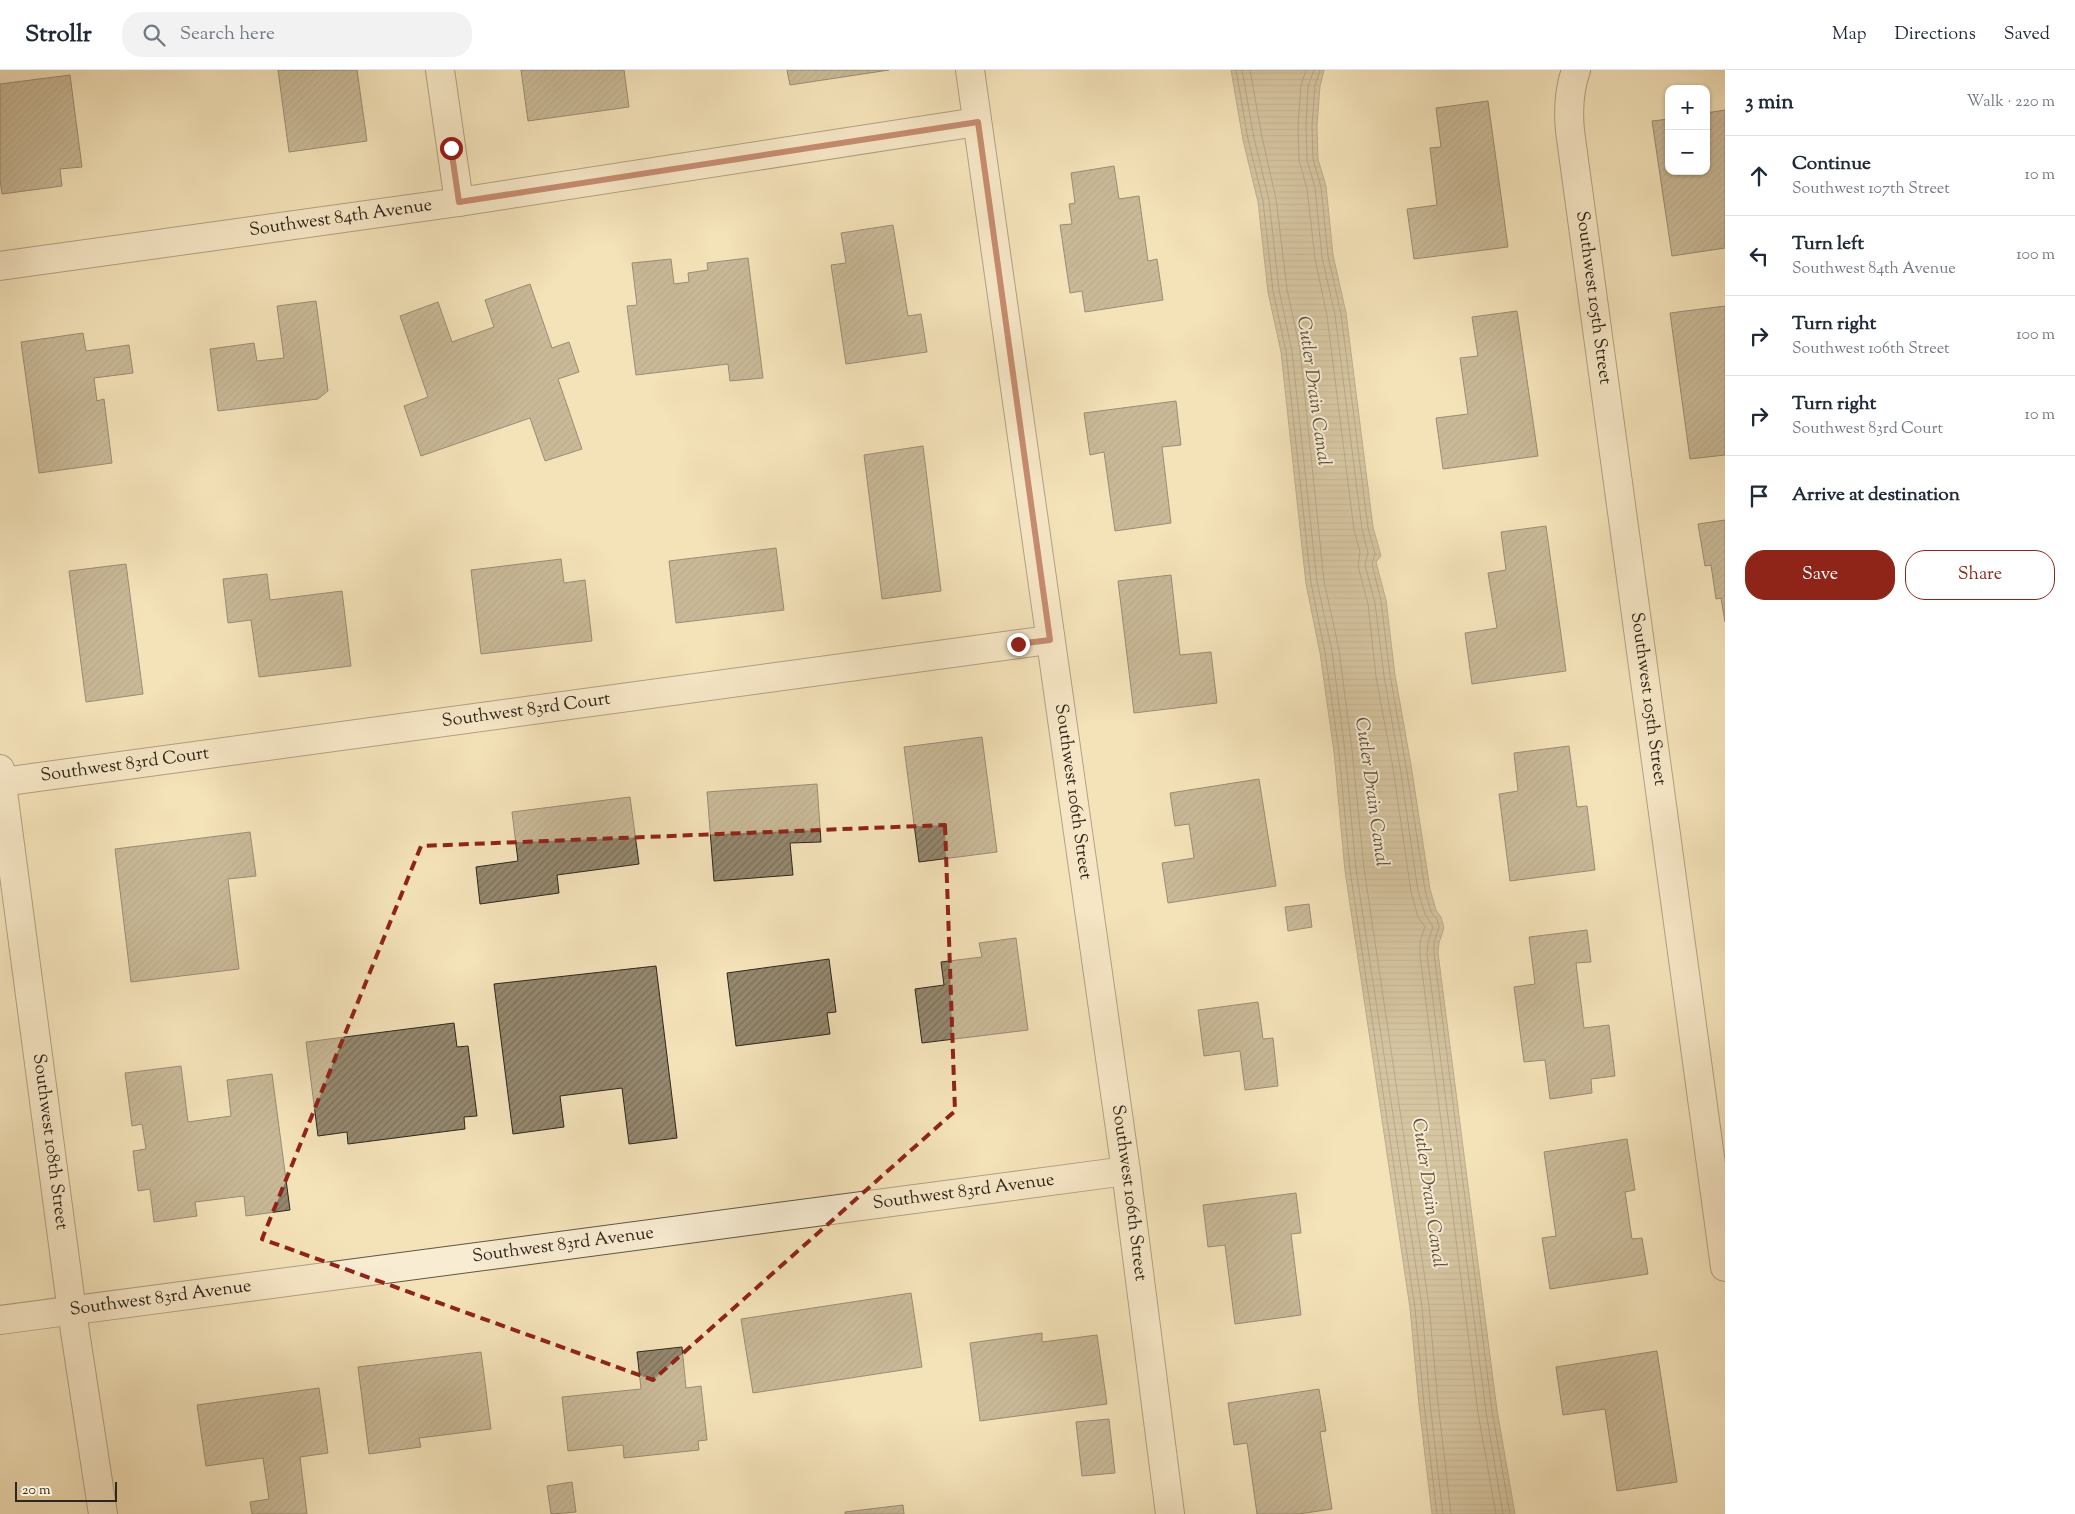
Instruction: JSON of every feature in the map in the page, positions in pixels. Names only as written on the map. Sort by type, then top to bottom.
[{"type":"street","points":[[440,70],[459,202]]},
{"type":"street","name":"Southwest 106th Street","points":[[970,70],[1126,1171],[1170,1514]]},
{"type":"street","name":"Southwest 105th Street","points":[[1576,70],[1570,92],[1568,112],[1570,131],[1725,1267]]},
{"type":"street","name":"Southwest 84th Avenue","points":[[0,266],[459,202],[978,122]]},
{"type":"street","name":"Southwest 83rd Court","points":[[1,776],[1050,640]]},
{"type":"street","name":"Southwest 108th Street","points":[[1,776],[72,1312],[102,1514]]},
{"type":"street","name":"Southwest 83rd Avenue","points":[[0,1320],[72,1312],[1126,1171]]},
{"type":"highlighted area","points":[[945,825],[955,1111],[653,1380],[262,1239],[421,846]]},
{"type":"water","name":"Cutler Drain Canal","points":[[1231,70],[1324,70],[1320,86],[1317,126],[1318,159],[1326,186],[1333,255],[1346,313],[1373,527],[1381,556],[1376,562],[1386,600],[1395,675],[1430,889],[1444,928],[1438,953],[1497,1410],[1515,1514],[1432,1514],[1410,1308],[1345,871],[1334,752],[1320,653],[1306,584],[1281,352],[1268,292],[1258,202],[1243,140]]},
{"type":"building","points":[[278,70],[357,70],[367,141],[289,152]]},
{"type":"building","points":[[521,70],[624,70],[629,107],[528,121]]},
{"type":"building","points":[[787,70],[889,70],[790,85]]},
{"type":"building","points":[[70,75],[82,167],[60,169],[62,186],[2,194],[0,180],[0,84]]},
{"type":"building","points":[[1488,101],[1508,247],[1414,259],[1407,209],[1437,205],[1430,148],[1441,147],[1436,108]]},
{"type":"building","points":[[1725,110],[1725,248],[1672,256],[1652,121],[1665,119],[1665,175],[1710,175],[1710,112]]},
{"type":"building","points":[[1114,166],[1119,199],[1139,196],[1148,261],[1157,259],[1163,300],[1085,312],[1082,291],[1070,293],[1060,225],[1072,224],[1069,204],[1075,203],[1071,173]]},
{"type":"building","points":[[893,225],[908,316],[921,314],[927,352],[846,364],[831,265],[846,263],[841,233]]},
{"type":"building","points":[[748,258],[763,378],[730,381],[728,364],[636,375],[627,306],[637,305],[632,263],[671,259],[674,284],[689,282],[688,273],[708,270],[707,263]]},
{"type":"building","points":[[530,284],[552,348],[569,342],[579,372],[558,379],[582,449],[545,461],[530,418],[421,456],[404,406],[428,397],[400,316],[438,302],[452,342],[494,327],[485,300]]},
{"type":"building","points":[[316,301],[328,391],[318,399],[218,411],[210,349],[254,343],[257,361],[284,358],[277,306]]},
{"type":"building","points":[[1725,306],[1725,455],[1690,459],[1670,313]]},
{"type":"building","points":[[1517,311],[1538,456],[1443,469],[1436,418],[1468,414],[1460,358],[1478,356],[1472,317]]},
{"type":"building","points":[[83,333],[86,351],[129,345],[133,373],[94,378],[97,401],[104,399],[112,463],[39,473],[21,342]]},
{"type":"building","points":[[1176,401],[1181,445],[1162,447],[1171,523],[1115,531],[1104,452],[1090,455],[1084,413]]},
{"type":"building","points":[[923,446],[941,591],[882,599],[864,455]]},
{"type":"building","points":[[1725,520],[1725,622],[1721,598],[1716,599],[1711,565],[1705,566],[1698,524]]},
{"type":"building","points":[[1546,526],[1566,671],[1472,684],[1465,633],[1497,628],[1488,573],[1506,570],[1501,532]]},
{"type":"building","points":[[776,548],[784,610],[676,623],[669,561]]},
{"type":"building","points":[[561,559],[564,583],[585,580],[592,641],[481,654],[471,570]]},
{"type":"building","points":[[126,564],[143,694],[86,702],[69,571]]},
{"type":"building","points":[[267,574],[270,600],[342,591],[351,666],[259,677],[251,620],[228,623],[223,579]]},
{"type":"building","points":[[1171,575],[1180,655],[1211,652],[1217,703],[1134,713],[1118,581]]},
{"type":"building","points":[[982,737],[997,852],[919,862],[904,747]]},
{"type":"building","points":[[1569,746],[1577,807],[1587,806],[1595,870],[1510,881],[1499,794],[1518,791],[1514,753]]},
{"type":"building","points":[[1259,779],[1276,886],[1168,903],[1162,863],[1194,858],[1189,824],[1175,826],[1170,793]]},
{"type":"building","points":[[817,784],[821,842],[790,843],[793,875],[714,881],[707,792]]},
{"type":"building","points":[[630,797],[639,864],[557,875],[559,893],[480,904],[476,867],[518,861],[512,812]]},
{"type":"building","points":[[250,832],[256,876],[228,879],[239,969],[131,982],[115,849]]},
{"type":"building","points":[[1309,904],[1312,927],[1288,931],[1285,907]]},
{"type":"building","points":[[1587,930],[1591,962],[1576,963],[1584,1028],[1609,1025],[1615,1076],[1591,1079],[1592,1093],[1550,1099],[1545,1060],[1524,1062],[1514,987],[1535,984],[1529,937]]},
{"type":"building","points":[[1016,938],[1028,1030],[922,1043],[915,989],[944,985],[941,962],[982,957],[979,943]]},
{"type":"building","points":[[829,959],[836,1012],[827,1013],[830,1034],[736,1046],[727,973]]},
{"type":"building","points":[[656,966],[677,1138],[629,1144],[622,1088],[560,1096],[564,1127],[513,1134],[494,984]]},
{"type":"building","points":[[1258,1002],[1263,1039],[1273,1038],[1278,1086],[1245,1090],[1240,1051],[1204,1056],[1198,1010]]},
{"type":"building","points":[[454,1023],[457,1047],[468,1046],[477,1116],[464,1117],[465,1129],[348,1144],[347,1132],[318,1136],[306,1042]]},
{"type":"building","points":[[181,1066],[188,1122],[231,1116],[227,1080],[272,1074],[290,1210],[246,1216],[244,1196],[195,1202],[197,1216],[154,1222],[150,1189],[138,1191],[133,1151],[146,1149],[142,1124],[132,1126],[125,1073]]},
{"type":"building","points":[[1627,1139],[1635,1190],[1625,1192],[1632,1239],[1642,1238],[1648,1274],[1550,1289],[1542,1238],[1556,1236],[1544,1152]]},
{"type":"building","points":[[1296,1193],[1301,1233],[1291,1234],[1301,1315],[1235,1324],[1225,1245],[1208,1247],[1203,1205]]},
{"type":"building","points":[[911,1293],[922,1367],[753,1393],[741,1319]]},
{"type":"building","points":[[1042,1333],[1042,1342],[1097,1335],[1107,1404],[980,1421],[970,1343]]},
{"type":"building","points":[[682,1347],[686,1388],[701,1386],[707,1440],[698,1441],[699,1450],[624,1458],[623,1445],[568,1451],[562,1397],[641,1389],[637,1352]]},
{"type":"building","points":[[1657,1351],[1677,1482],[1617,1491],[1605,1409],[1563,1415],[1556,1367]]},
{"type":"building","points":[[481,1352],[491,1429],[419,1438],[421,1447],[369,1454],[358,1367]]},
{"type":"building","points":[[319,1388],[328,1453],[300,1457],[307,1514],[252,1514],[250,1502],[269,1499],[263,1458],[206,1466],[197,1405]]},
{"type":"building","points":[[1319,1389],[1326,1431],[1320,1432],[1332,1509],[1299,1514],[1257,1514],[1247,1443],[1234,1445],[1228,1403]]},
{"type":"building","points":[[1109,1419],[1115,1473],[1082,1476],[1076,1422]]},
{"type":"building","points":[[572,1482],[576,1512],[551,1514],[547,1486]]},
{"type":"building","points":[[903,1505],[904,1514],[845,1514],[845,1512]]},
{"type":"route","points":[[451,148],[459,202],[978,122],[1050,640],[1018,644]]}]
